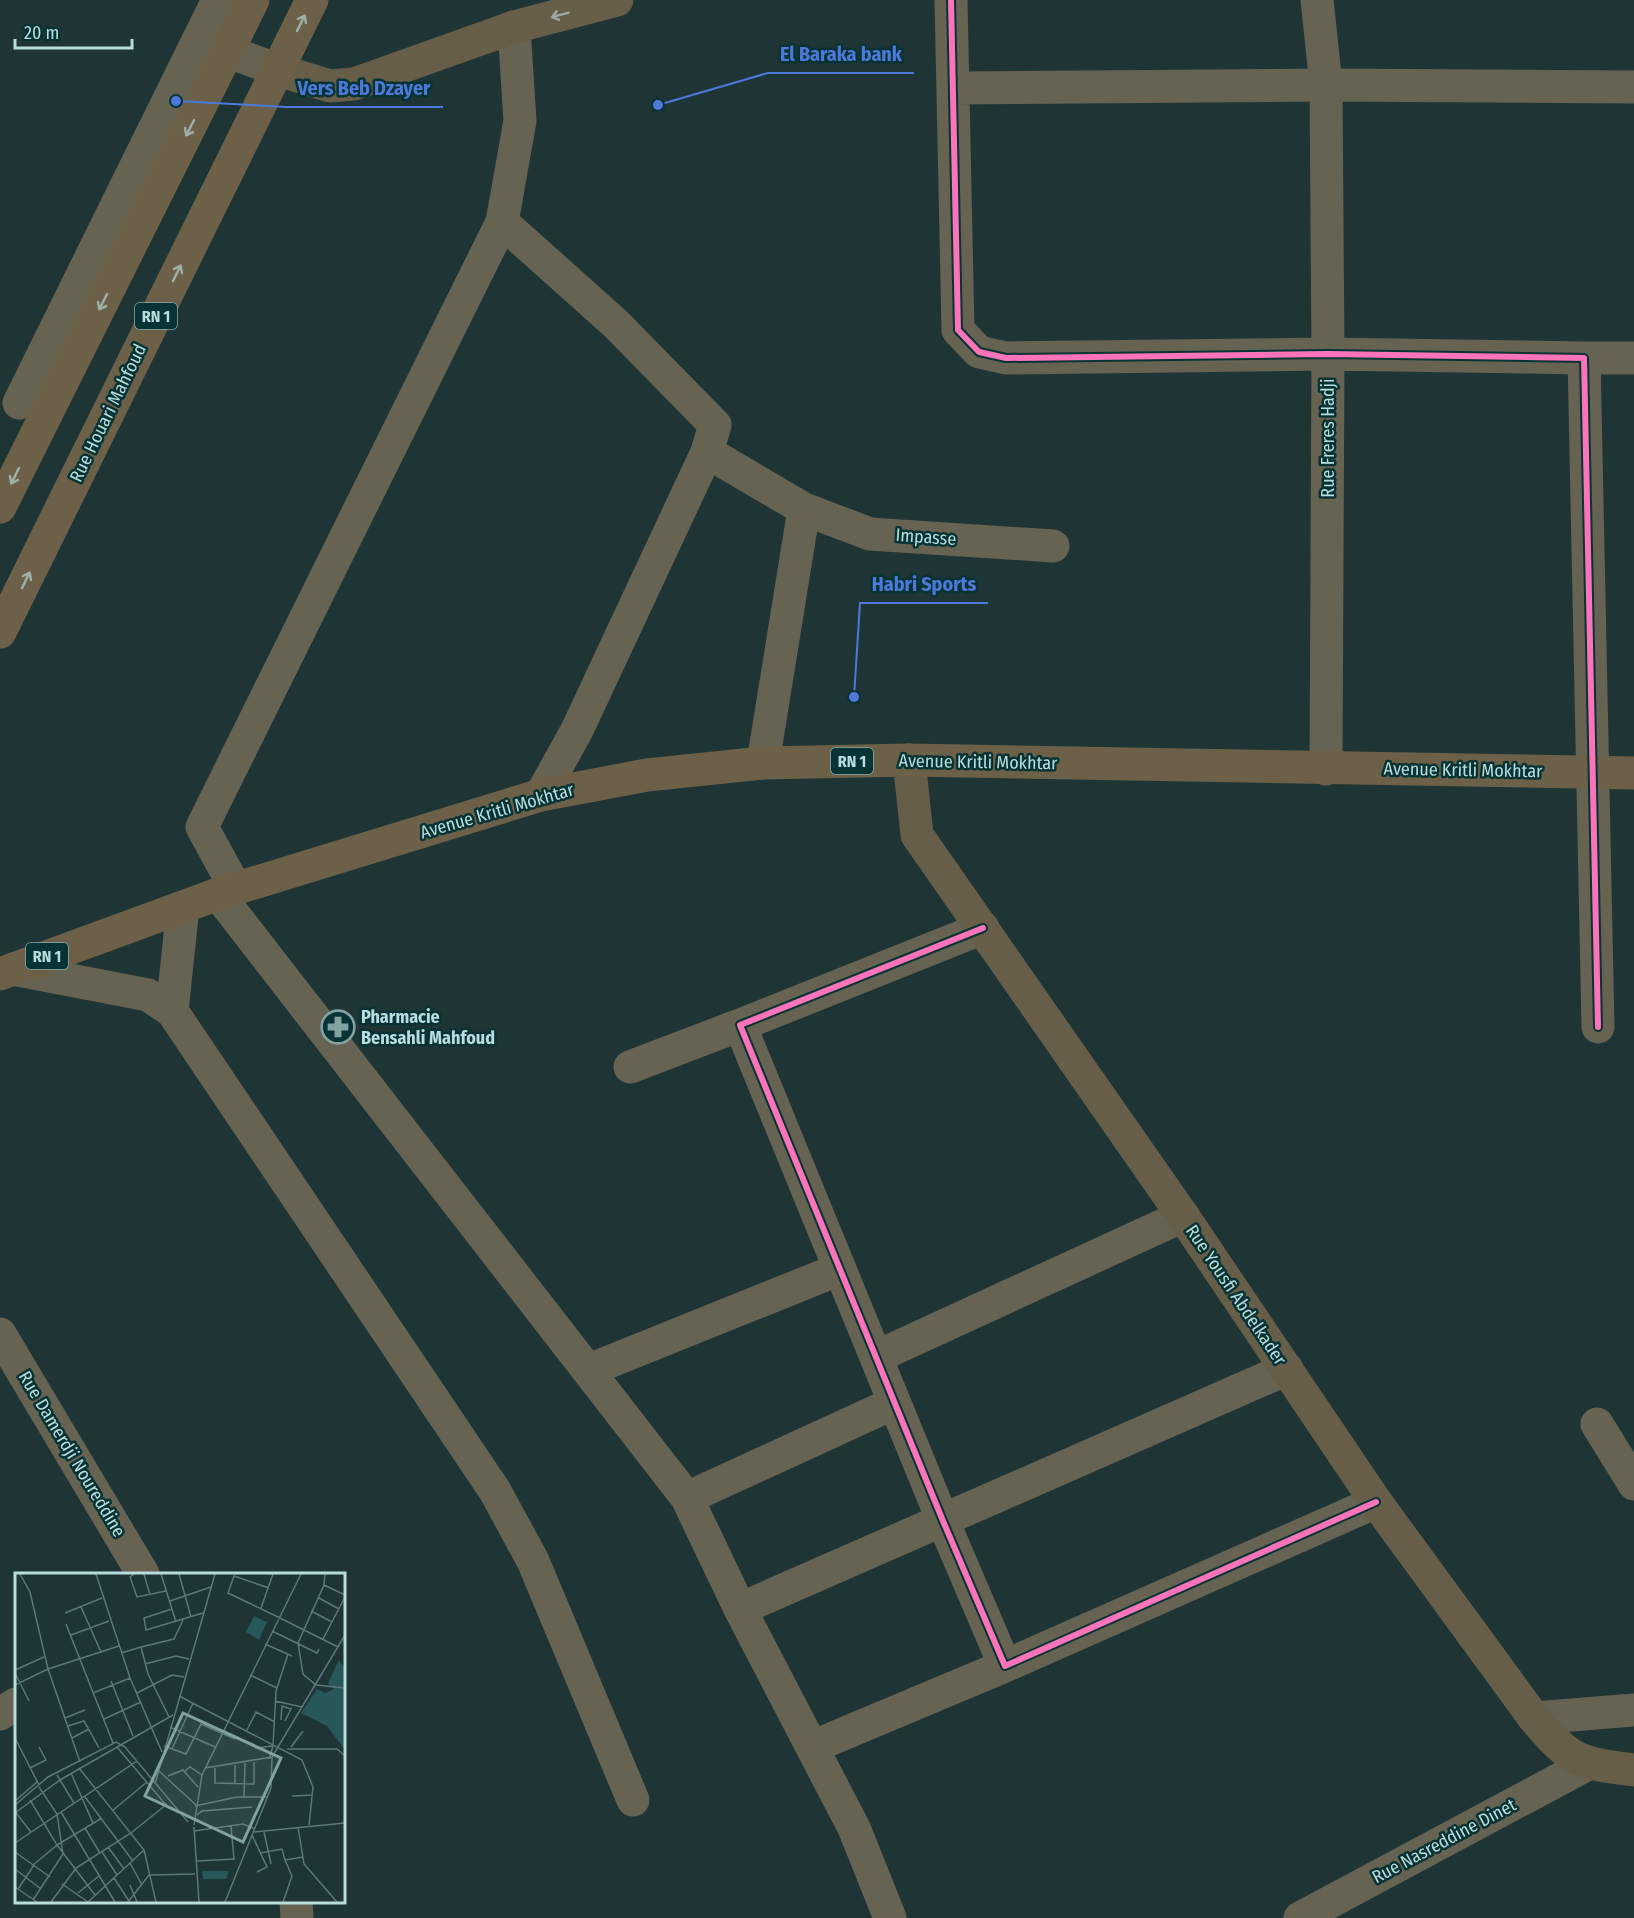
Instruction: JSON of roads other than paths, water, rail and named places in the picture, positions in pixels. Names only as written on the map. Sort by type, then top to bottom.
[{"type":"main road","points":[[0,507],[21,404],[228,52],[253,0]]},
{"type":"main road","name":"Rue Houari Mahfoud","points":[[0,632],[312,0]]},
{"type":"main road","points":[[278,70],[330,86],[354,84],[514,27],[617,0]]},
{"type":"main road","name":"Avenue Kritli Mokhtar","points":[[4,963],[94,939],[227,892],[541,795],[647,775],[764,763],[909,760],[1634,773]]},
{"type":"main road","name":"Rue Yousfi Abdelkader","points":[[909,760],[917,835],[1183,1216],[1376,1502],[1534,1718],[1559,1748],[1588,1764],[1634,1770]]},
{"type":"street","points":[[21,404],[218,0]]},
{"type":"street","points":[[951,0],[955,88],[958,330],[979,352],[1006,358],[1328,354],[1634,358]]},
{"type":"street","name":"Rue Freres Hadji","points":[[1317,0],[1326,85],[1328,354],[1326,769]]},
{"type":"street","points":[[514,27],[520,121],[502,222],[202,826],[227,892],[687,1498],[740,1610],[854,1828],[890,1918]]},
{"type":"street","points":[[198,40],[278,70]]},
{"type":"street","points":[[955,88],[1326,85],[1634,87]]},
{"type":"street","points":[[502,222],[616,324],[715,425],[707,452],[577,730],[541,795]]},
{"type":"street","points":[[1584,358],[1598,1027]]},
{"type":"street","name":"Impasse","points":[[707,452],[804,509],[870,534],[1053,546]]},
{"type":"street","points":[[764,763],[804,509]]},
{"type":"street","points":[[172,1011],[183,907]]},
{"type":"street","points":[[630,1067],[983,928]]},
{"type":"street","points":[[4,963],[148,995],[172,1011],[495,1491],[533,1561],[633,1800]]},
{"type":"street","points":[[740,1025],[894,1403],[1005,1666]]},
{"type":"street","points":[[876,1357],[1183,1216]]},
{"type":"street","points":[[589,1370],[840,1269]]},
{"type":"street","name":"Rue Damerdji Noureddine","points":[[0,1334],[142,1573]]},
{"type":"street","points":[[740,1610],[1287,1369]]},
{"type":"street","points":[[687,1498],[894,1403]]},
{"type":"street","points":[[1597,1424],[1634,1484]]},
{"type":"street","points":[[812,1747],[1005,1666],[1376,1502]]},
{"type":"street","points":[[0,1714],[15,1705]]},
{"type":"street","points":[[1534,1718],[1634,1710]]},
{"type":"street","name":"Rue Nasreddine Dinet","points":[[1300,1918],[1588,1764]]},
{"type":"street","points":[[296,1903],[297,1918]]},
{"type":"place","name":"Vers Beb Dzayer","points":[[176,101]]},
{"type":"place","name":"El Baraka bank","points":[[658,105]]},
{"type":"place","name":"Habri Sports","points":[[854,697]]},
{"type":"place","name":"Pharmacie Bensahli Mahfoud","points":[[338,1027]]}]
